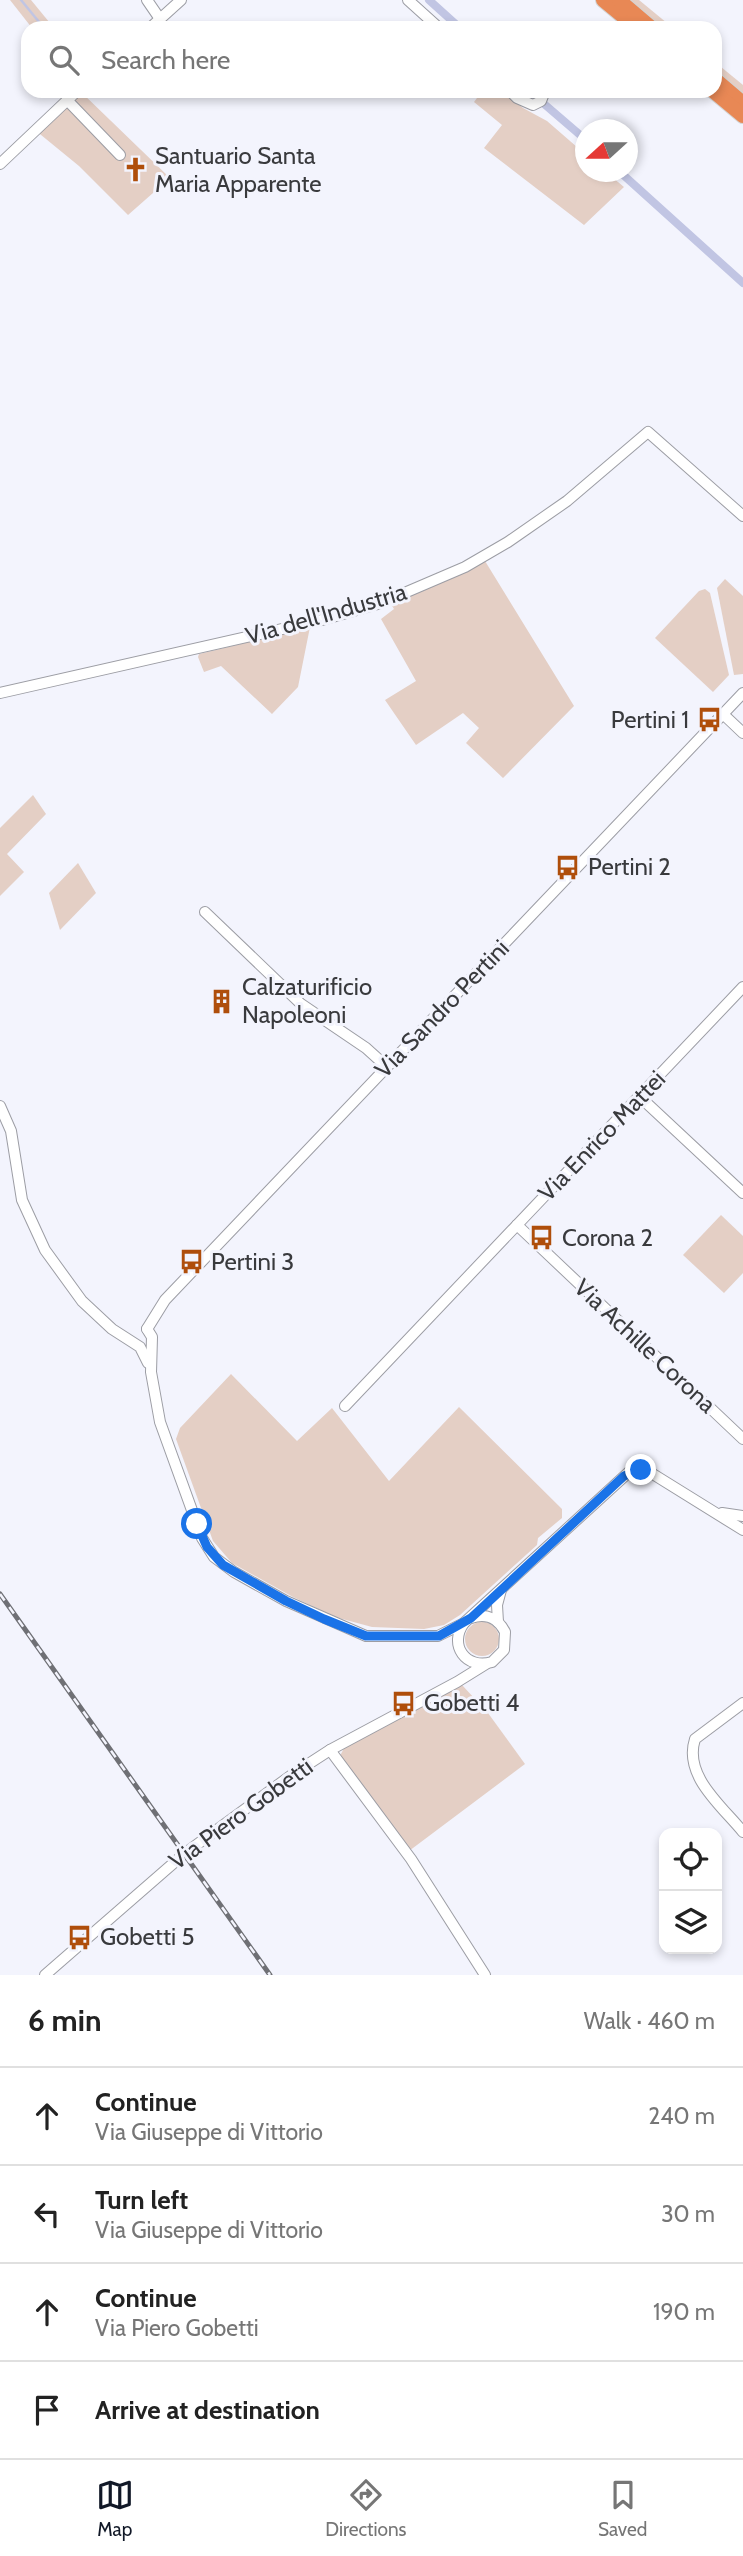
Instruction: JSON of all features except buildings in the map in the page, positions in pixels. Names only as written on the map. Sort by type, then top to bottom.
[{"type":"highway","points":[[603,0],[628,21]]},
{"type":"highway","points":[[619,0],[644,21]]},
{"type":"highway","points":[[722,85],[743,103]]},
{"type":"highway","points":[[721,98],[743,116]]},
{"type":"street","points":[[147,0],[160,19],[181,0]]},
{"type":"street","points":[[408,0],[431,21]]},
{"type":"street","points":[[517,98],[533,105],[542,98]]},
{"type":"street","points":[[0,164],[67,100],[120,155]]},
{"type":"street","name":"Via dell'Industria","points":[[0,693],[322,620],[381,603],[465,567],[508,542],[567,501],[648,432],[743,516]]},
{"type":"street","name":"Via Sandro Pertini","points":[[139,1341],[152,1336],[147,1329],[164,1300],[743,693]]},
{"type":"street","points":[[723,714],[743,733]]},
{"type":"street","points":[[205,912],[301,1004],[366,1048],[387,1067]]},
{"type":"street","name":"Via Enrico Mattei","points":[[345,1406],[743,987]]},
{"type":"street","points":[[639,1096],[743,1193]]},
{"type":"street","points":[[0,1106],[11,1131],[22,1200],[38,1238],[72,1290],[99,1318],[120,1333],[128,1334],[139,1341],[151,1372],[165,1438],[202,1538],[214,1557],[234,1572],[286,1601],[361,1635],[439,1636],[467,1621],[629,1472],[648,1471],[743,1530]]},
{"type":"street","name":"Via Achille Corona","points":[[517,1225],[743,1439]]},
{"type":"street","points":[[712,1510],[729,1516],[743,1516]]},
{"type":"street","points":[[498,1622],[497,1605],[502,1589]]},
{"type":"street","points":[[439,1636],[460,1651],[475,1664],[486,1664],[501,1655],[506,1644],[505,1632],[498,1622],[488,1616],[467,1621],[458,1635],[460,1651],[463,1670],[457,1682]]},
{"type":"street","name":"Via Piero Gobetti","points":[[46,1975],[187,1852],[330,1750],[486,1664]]},
{"type":"street","points":[[743,1703],[695,1739],[691,1755],[698,1776],[743,1832]]},
{"type":"street","points":[[330,1750],[411,1859],[485,1975]]},
{"type":"shaded area","points":[[10,0],[31,0],[48,21],[26,21]]},
{"type":"shaded area","points":[[630,0],[639,0],[664,21],[655,21]]},
{"type":"shaded area","points":[[722,68],[743,85],[743,95],[722,77]]},
{"type":"shaded area","points":[[72,98],[87,98],[170,178],[128,215],[79,166],[35,130]]},
{"type":"shaded area","points":[[477,98],[511,98],[547,121],[575,145],[575,182],[618,182],[624,187],[584,225],[484,148],[502,125],[474,102]]},
{"type":"shaded area","points":[[485,561],[574,706],[503,778],[466,743],[479,728],[463,713],[416,745],[385,700],[416,681],[381,619],[394,609],[391,604]]},
{"type":"shaded area","points":[[725,579],[743,596],[743,674],[734,675],[717,588]]},
{"type":"shaded area","points":[[705,589],[710,593],[729,675],[713,692],[655,638],[699,591]]},
{"type":"shaded area","points":[[310,627],[298,687],[272,714],[221,666],[204,672],[198,657],[199,654]]},
{"type":"shaded area","points":[[33,795],[46,814],[7,854],[24,872],[0,896],[0,828]]},
{"type":"shaded area","points":[[78,863],[96,893],[60,930],[49,893]]},
{"type":"shaded area","points":[[721,1215],[743,1236],[743,1273],[724,1293],[683,1255]]},
{"type":"shaded area","points":[[231,1374],[297,1441],[332,1408],[389,1481],[459,1407],[562,1509],[562,1518],[538,1538],[537,1545],[460,1615],[444,1625],[424,1629],[372,1627],[335,1617],[232,1563],[213,1541],[176,1439],[180,1428]]},
{"type":"shaded area","points":[[482,1622],[494,1627],[499,1639],[494,1651],[482,1656],[470,1651],[465,1639],[470,1627]]},
{"type":"shaded area","points":[[462,1685],[488,1713],[525,1764],[409,1851],[339,1758],[344,1748],[350,1744]]},
{"type":"waterway","points":[[21,0],[38,21]]},
{"type":"waterway","points":[[429,0],[452,21]]},
{"type":"waterway","points":[[537,98],[575,131]]},
{"type":"waterway","points":[[631,182],[743,283]]},
{"type":"railway","points":[[0,1594],[270,1975]]},
{"type":"place","name":"Santuario Santa Maria Apparente","points":[[135,170]]},
{"type":"place","name":"Pertini 1","points":[[709,720]]},
{"type":"place","name":"Pertini 2","points":[[568,867]]},
{"type":"place","name":"Calzaturificio Napoleoni","points":[[222,1001]]},
{"type":"place","name":"Corona 2","points":[[542,1238]]},
{"type":"place","name":"Pertini 3","points":[[191,1262]]},
{"type":"place","name":"Gobetti 4","points":[[404,1703]]},
{"type":"place","name":"Gobetti 5","points":[[80,1937]]},
{"type":"route","points":[[197,1524],[207,1547],[223,1565],[324,1619],[372,1637],[439,1636],[471,1618],[624,1476],[629,1472],[641,1470]]}]
